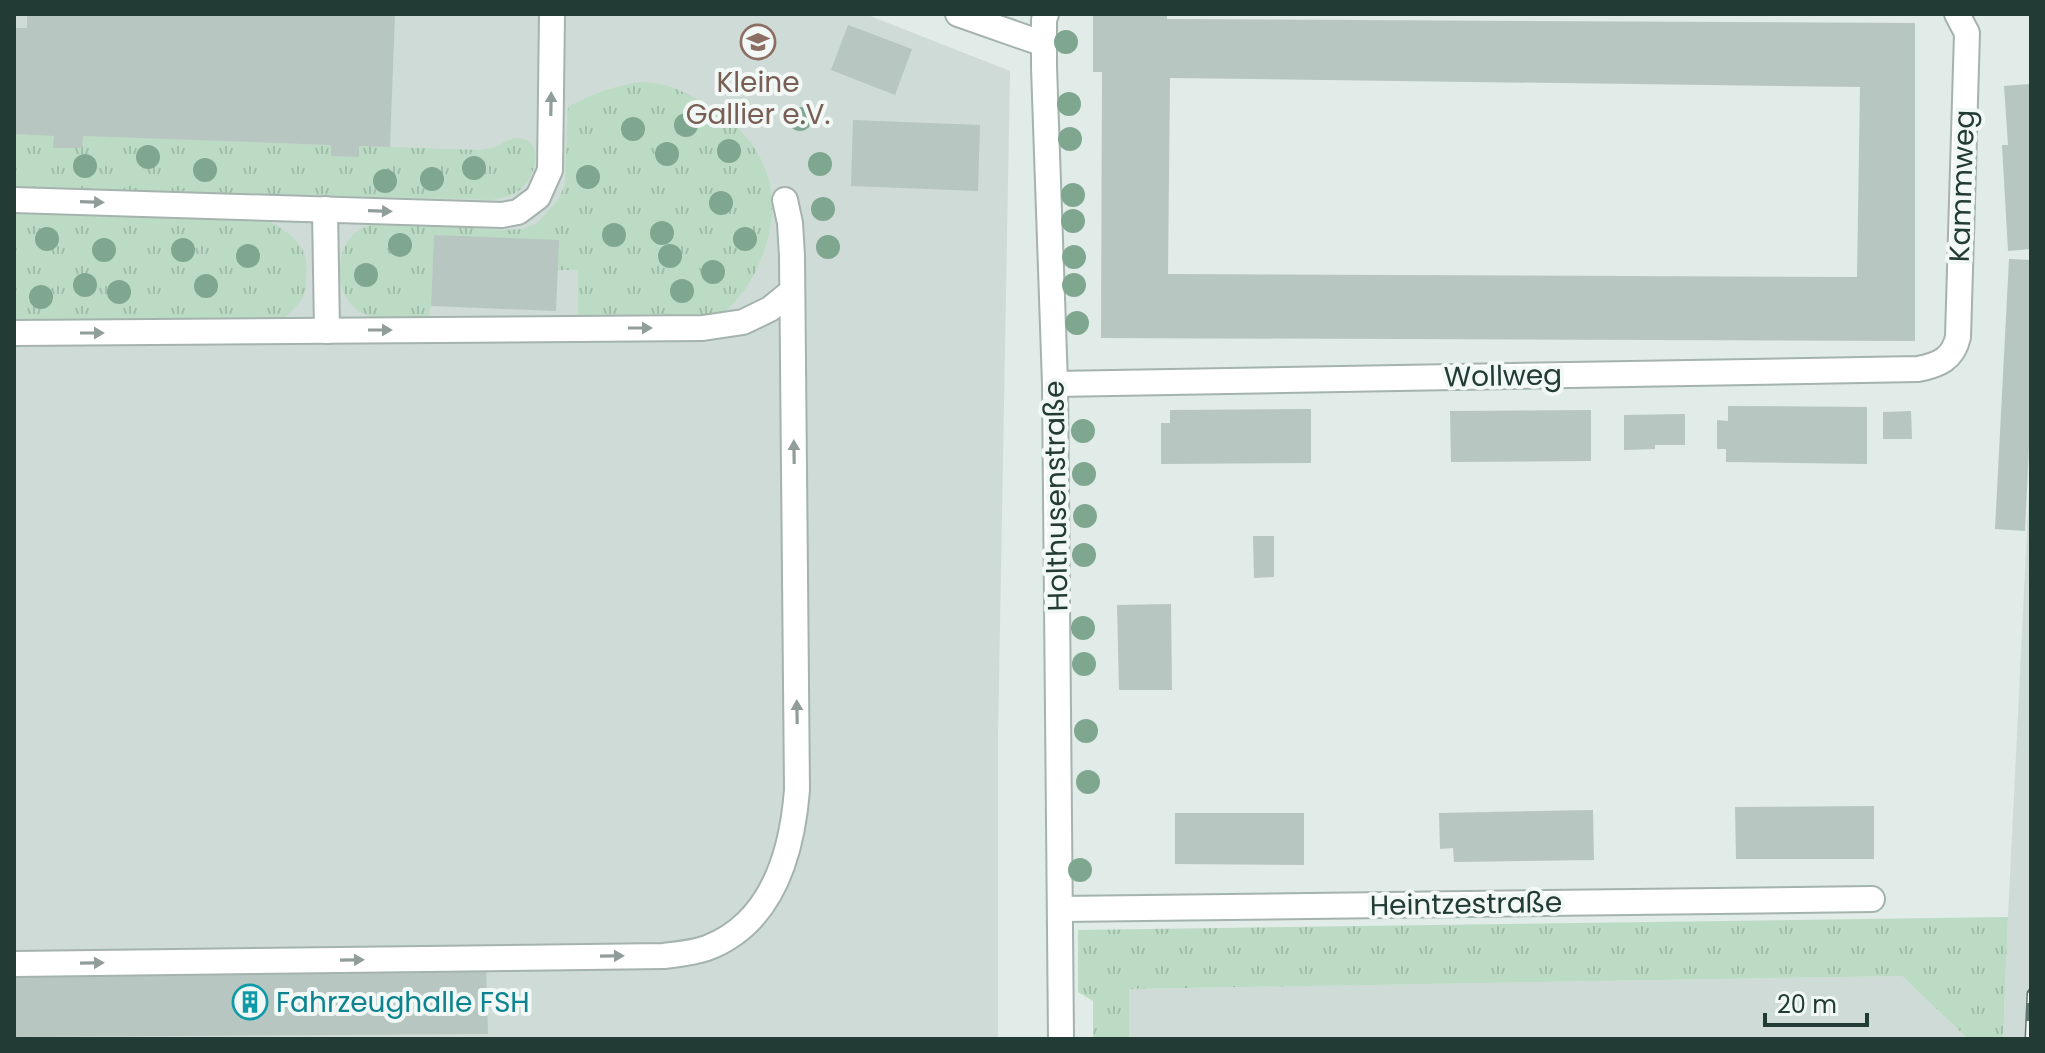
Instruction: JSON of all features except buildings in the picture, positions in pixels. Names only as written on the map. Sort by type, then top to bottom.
[{"type":"street","points":[[14,200],[502,215],[518,212],[538,197],[550,170],[552,14]]},
{"type":"street","points":[[958,14],[1044,44]]},
{"type":"street","name":"Holthusenstraße","points":[[1046,14],[1044,44],[1055,384],[1061,1039]]},
{"type":"street","name":"Kammweg","points":[[1949,358],[1958,337],[1967,33],[1957,14]]},
{"type":"street","points":[[14,964],[664,956],[708,948],[749,921],[768,898],[780,873],[792,831],[797,790],[791,239],[785,200]]},
{"type":"street","points":[[325,209],[327,331]]},
{"type":"street","points":[[14,333],[703,328],[743,322],[770,309],[792,291]]},
{"type":"street","name":"Wollweg","points":[[1055,384],[1918,369],[1949,358]]},
{"type":"street","name":"Heintzestraße","points":[[1060,909],[1872,899]]},
{"type":"shaded area","points":[[14,14],[865,14],[1010,71],[998,736],[998,1039],[14,1039]]},
{"type":"shaded area","points":[[2031,450],[2031,1039],[2003,1039],[2008,917]]},
{"type":"shaded area","points":[[1902,976],[1968,1039],[1129,1039],[1128,989]]},
{"type":"green space","points":[[639,82],[679,90],[723,115],[739,129],[763,163],[772,203],[765,248],[748,284],[722,314],[578,315],[578,270],[557,270],[434,235],[428,320],[380,320],[355,308],[348,300],[340,279],[341,257],[351,237],[365,227],[383,223],[503,230],[523,229],[537,223],[559,199],[565,184],[568,107],[602,92]]},
{"type":"green space","points":[[14,134],[54,136],[54,148],[82,148],[83,136],[331,145],[331,156],[358,157],[359,146],[479,150],[519,138],[530,142],[536,154],[530,177],[522,188],[512,195],[492,200],[14,187]]},
{"type":"green space","points":[[14,213],[271,222],[294,238],[303,251],[307,268],[305,292],[285,318],[14,322]]},
{"type":"green space","points":[[2008,917],[2003,1039],[1968,1039],[1902,976],[1129,989],[1129,1039],[1093,1039],[1093,1001],[1078,992],[1078,930]]},
{"type":"railway","points":[[2029,1039],[2031,993]]},
{"type":"place","name":"Kleine Gallier e.V.","points":[[758,42]]},
{"type":"place","name":"Fahrzeughalle FSH","points":[[250,1002]]}]
